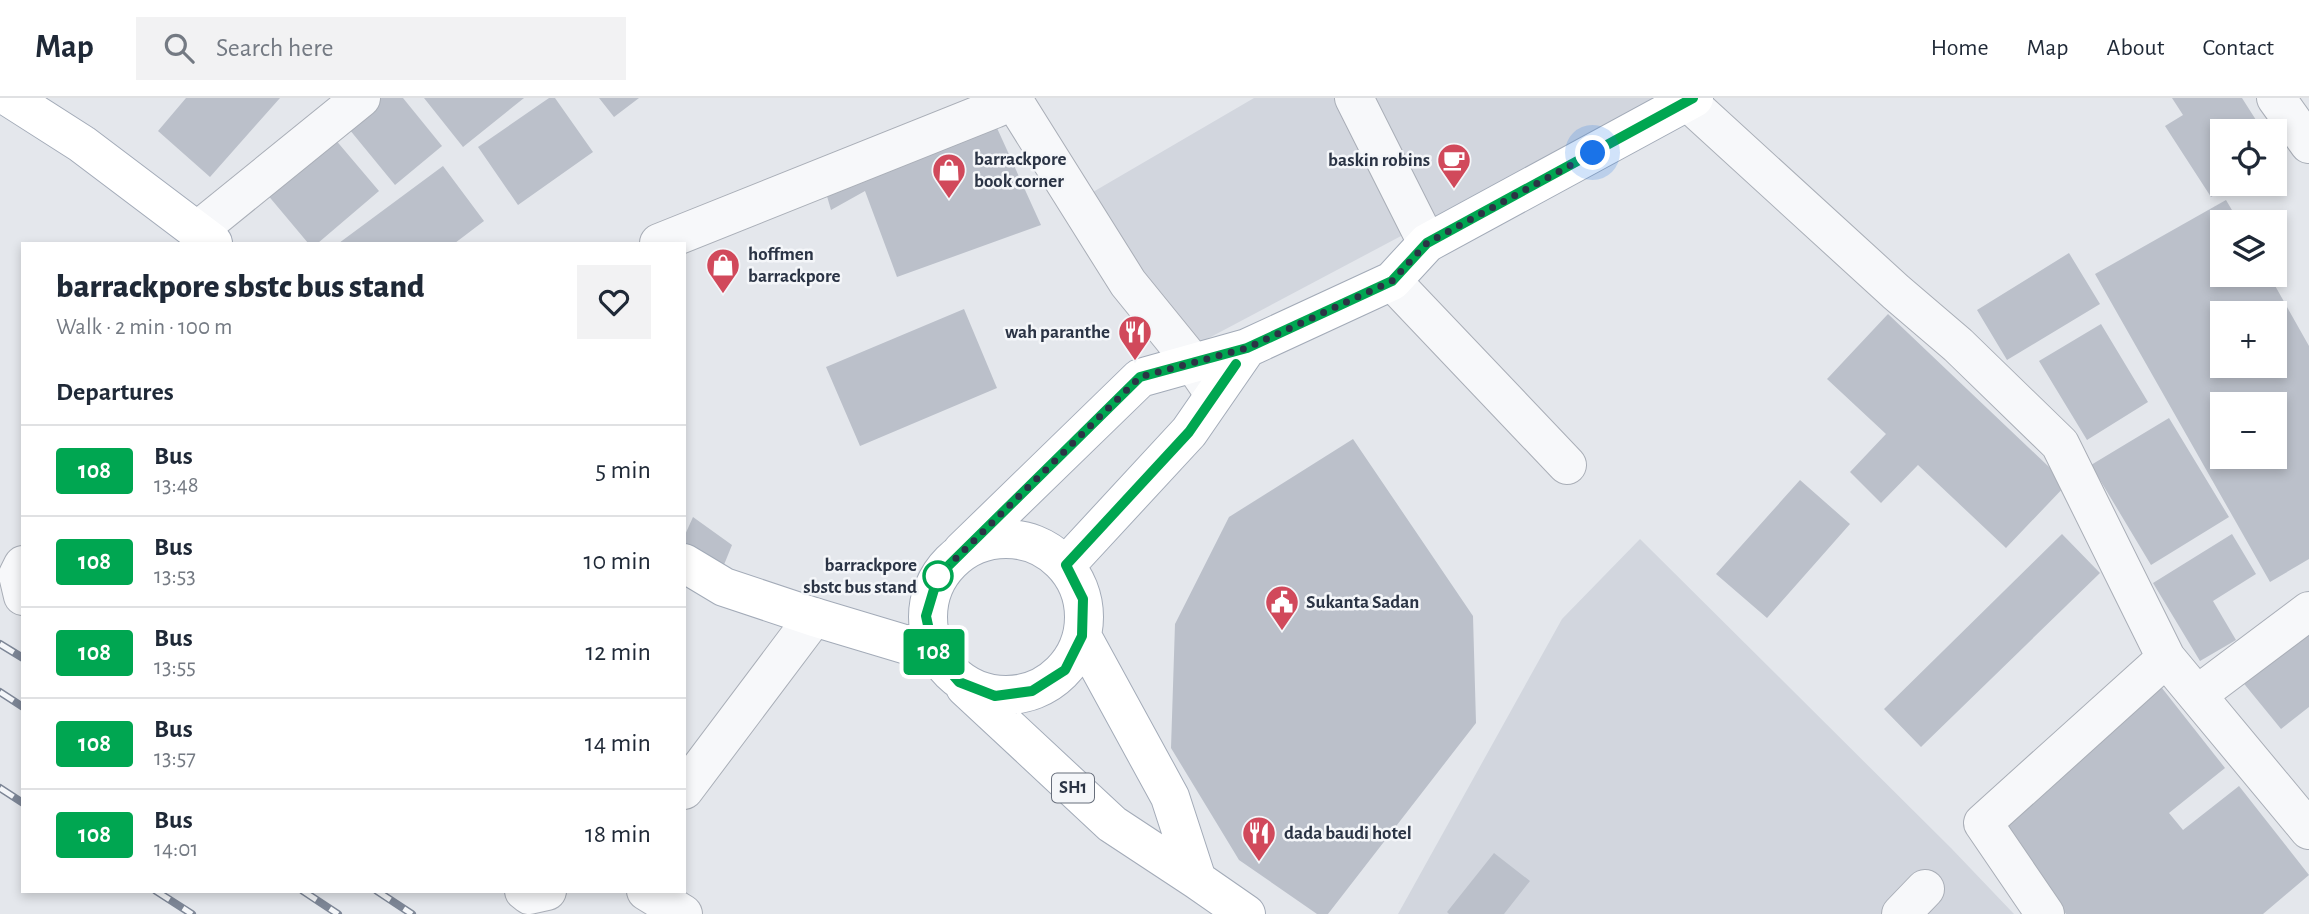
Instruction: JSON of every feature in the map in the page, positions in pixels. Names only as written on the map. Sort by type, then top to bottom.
[{"type":"main road","points":[[10,98],[82,144],[205,237]]},
{"type":"main road","name":"SH1","points":[[1246,914],[1112,824],[959,682],[934,653],[926,616],[936,580],[962,551],[1140,377],[1247,348],[1392,281],[1427,243],[1690,100]]},
{"type":"main road","points":[[1066,565],[1189,432],[1247,348]]},
{"type":"main road","name":"SH1","points":[[959,682],[995,696],[1032,691],[1065,670],[1082,636],[1083,599],[1066,565],[1035,543],[997,538],[962,551]]},
{"type":"main road","points":[[686,563],[724,587],[934,653]]},
{"type":"main road","points":[[1082,636],[1170,797],[1198,880]]},
{"type":"street","points":[[205,237],[361,98]]},
{"type":"street","points":[[662,242],[994,109],[1009,98],[1128,283],[1193,363],[1215,395]]},
{"type":"street","points":[[1354,98],[1427,243]]},
{"type":"street","points":[[2276,98],[2309,144]]},
{"type":"street","points":[[1690,100],[1886,283],[1958,345],[2060,444],[2166,658],[2309,830]]},
{"type":"street","points":[[1392,281],[1567,465]]},
{"type":"street","points":[[21,569],[18,575],[21,588]]},
{"type":"street","points":[[2197,695],[2309,611]]},
{"type":"street","points":[[686,787],[814,617]]},
{"type":"street","points":[[2045,914],[1983,823],[2166,658]]},
{"type":"street","points":[[649,893],[683,914]]},
{"type":"shaded area","points":[[1254,98],[1661,98],[1190,348],[1093,192]]},
{"type":"shaded area","points":[[1640,539],[2014,914],[1398,914],[1562,619]]},
{"type":"building","points":[[186,98],[280,98],[210,177],[158,131]]},
{"type":"building","points":[[364,98],[403,98],[442,146],[395,185],[340,118]]},
{"type":"building","points":[[424,98],[524,98],[463,147]]},
{"type":"building","points":[[549,98],[555,98],[593,152],[518,205],[478,147]]},
{"type":"building","points":[[599,98],[639,98],[614,117]]},
{"type":"building","points":[[2172,98],[2242,98],[2255,119],[2210,119],[2210,195],[2165,126],[2183,115]]},
{"type":"building","name":"barrackpore book corner","points":[[992,117],[1041,225],[897,277],[865,191],[831,210],[824,186]]},
{"type":"building","points":[[323,125],[379,191],[319,242],[307,242],[256,181]]},
{"type":"building","points":[[443,166],[484,221],[456,242],[340,242]]},
{"type":"building","points":[[2226,200],[2232,210],[2210,210],[2210,287],[2276,287],[2284,301],[2210,301],[2210,378],[2287,378],[2287,307],[2309,346],[2309,559],[2270,582],[2095,274]]},
{"type":"building","points":[[2069,253],[2100,304],[2007,360],[1977,310]]},
{"type":"building","points":[[964,309],[997,388],[860,446],[826,367]]},
{"type":"building","points":[[1888,314],[2067,484],[2006,548],[1918,465],[1881,503],[1850,472],[1886,434],[1827,379]]},
{"type":"building","points":[[2101,324],[2148,402],[2087,440],[2039,361]]},
{"type":"building","points":[[2169,418],[2229,517],[2151,565],[2091,465]]},
{"type":"building","points":[[1353,439],[1473,616],[1476,723],[1328,914],[1317,914],[1239,860],[1171,748],[1175,624],[1229,517]]},
{"type":"building","points":[[1800,480],[1850,524],[1767,618],[1716,574]]},
{"type":"building","points":[[693,517],[732,545],[719,577],[686,557],[686,533]]},
{"type":"building","points":[[2062,534],[2100,573],[1921,747],[1884,709]]},
{"type":"building","points":[[2232,534],[2256,574],[2213,601],[2236,640],[2200,661],[2153,583]]},
{"type":"building","points":[[2309,625],[2309,707],[2281,729],[2241,680]]},
{"type":"building","points":[[2158,683],[2225,768],[2169,813],[2183,830],[2239,786],[2309,875],[2263,914],[2066,914],[2001,828]]},
{"type":"building","points":[[1494,853],[1530,881],[1504,914],[1449,914],[1447,912]]},
{"type":"railway","points":[[0,644],[21,657]]},
{"type":"railway","points":[[0,692],[21,706]]},
{"type":"railway","points":[[0,788],[21,802]]},
{"type":"railway","points":[[159,893],[192,914]]},
{"type":"railway","points":[[306,893],[338,914]]},
{"type":"railway","points":[[380,893],[412,914]]},
{"type":"bus line","name":"108","points":[[1236,364],[1189,432],[1066,565],[1083,599],[1082,636],[1065,670],[1032,691],[995,696],[959,682],[934,653],[926,616],[938,576],[1140,377],[1247,348],[1392,281],[1427,243],[1693,98]]},
{"type":"place","name":"baskin robins","points":[[1454,190]]},
{"type":"place","name":"barrackpore book corner","points":[[949,200]]},
{"type":"place","name":"hoffmen barrackpore","points":[[723,295]]},
{"type":"place","name":"wah paranthe","points":[[1135,362]]},
{"type":"place","name":"barrackpore sbstc bus stand","points":[[938,576]]},
{"type":"place","name":"Sukanta Sadan","points":[[1282,632]]},
{"type":"place","name":"dada baudi hotel","points":[[1259,863]]},
{"type":"route","points":[[938,576],[1140,377],[1247,348],[1392,281],[1427,243],[1593,153]]}]
